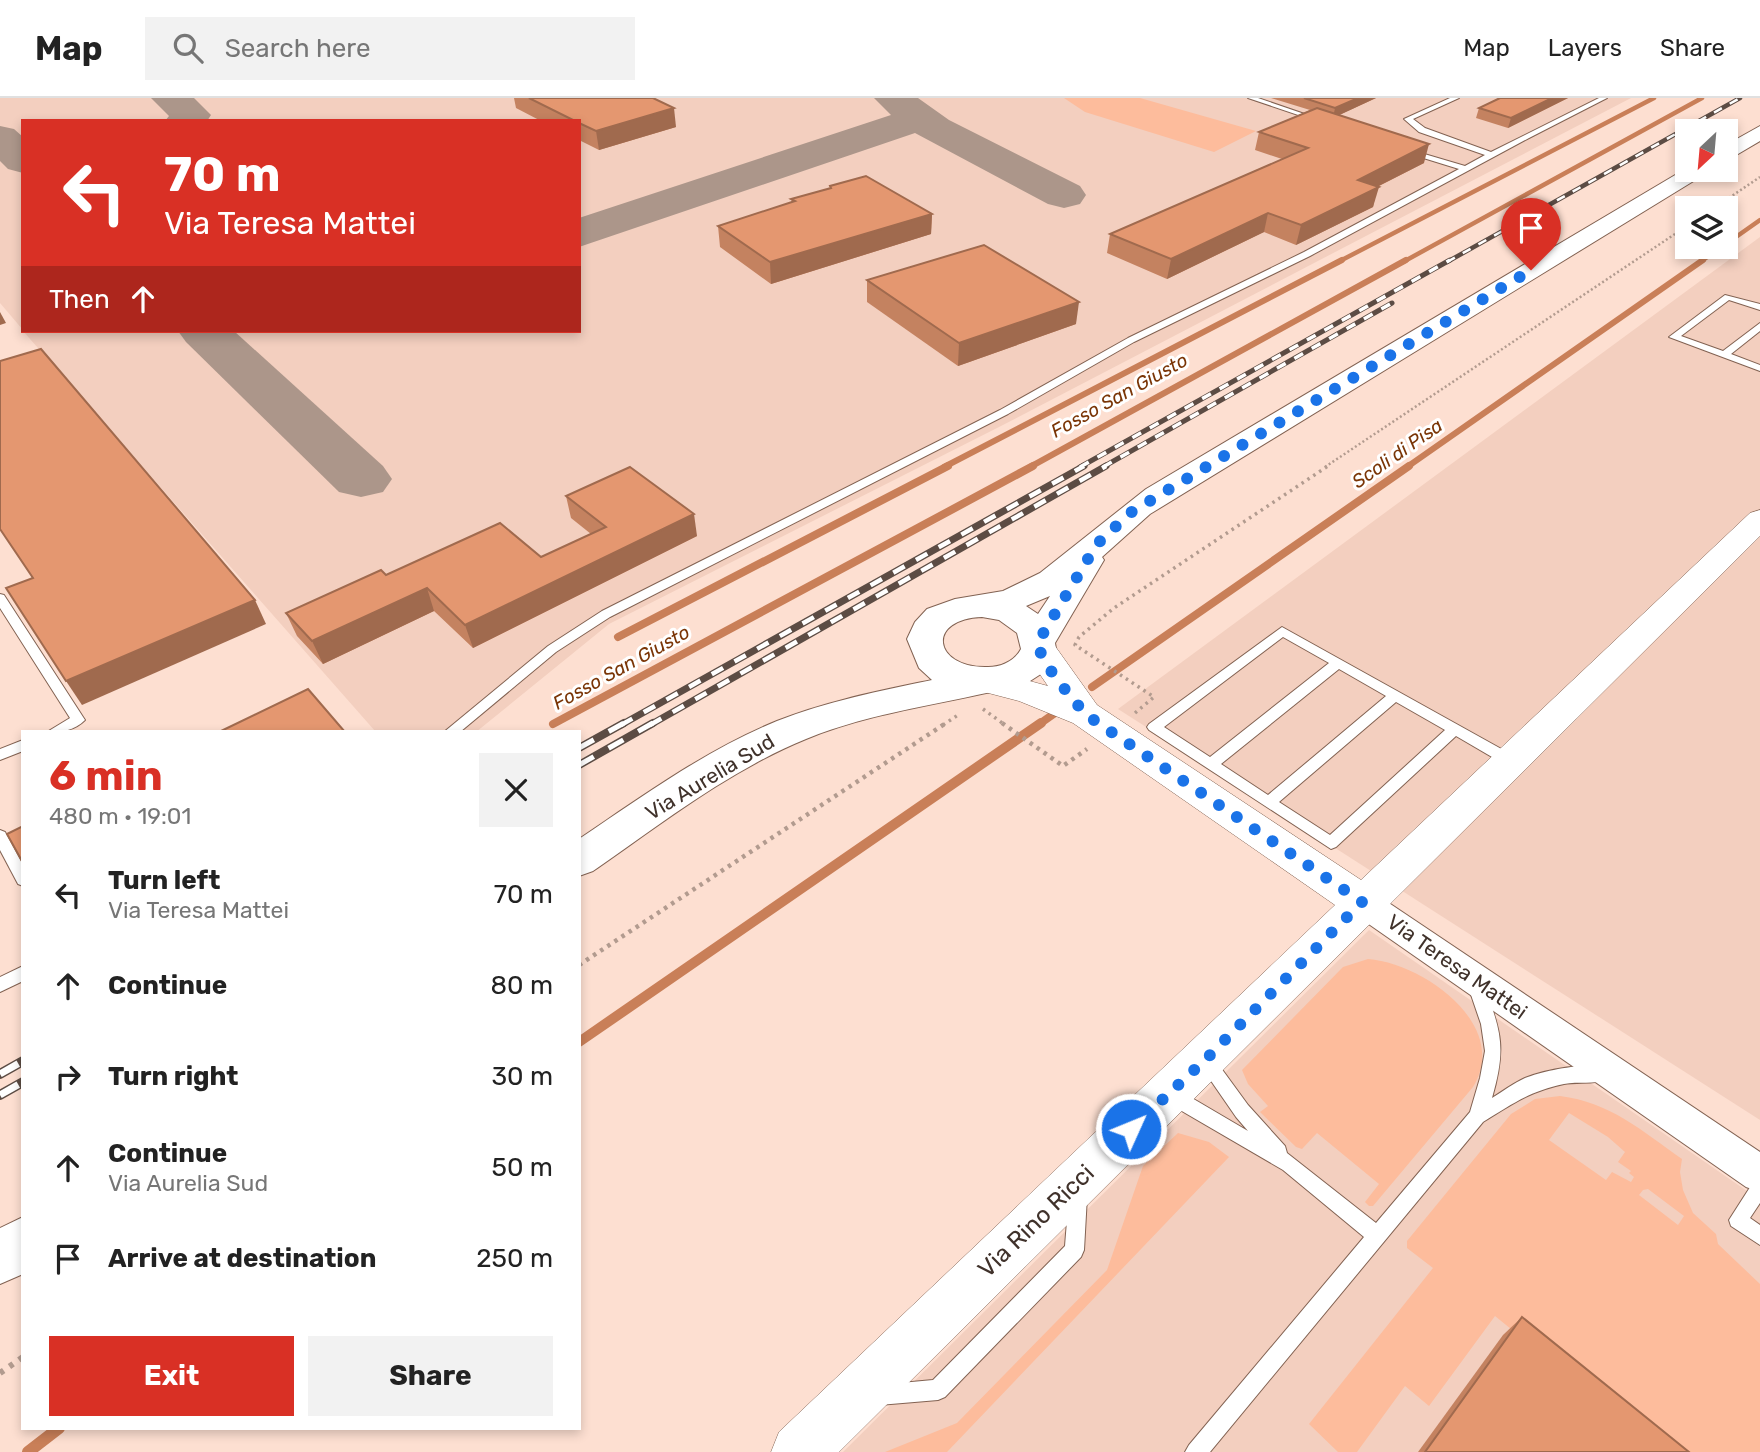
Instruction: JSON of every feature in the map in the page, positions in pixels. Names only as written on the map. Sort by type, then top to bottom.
[{"type":"main road","points":[[1738,146],[1760,132]]},
{"type":"main road","points":[[848,711],[889,682],[912,657],[929,626],[941,615],[1011,600],[1056,576],[1097,544],[1130,513],[1157,495],[1678,182]]},
{"type":"main road","points":[[848,711],[981,681],[1003,679],[1019,673],[1031,664],[1038,645],[1097,544]]},
{"type":"main road","points":[[973,606],[1013,613],[1030,626],[1038,645]]},
{"type":"main road","points":[[925,634],[925,649],[938,666],[956,676],[981,681]]},
{"type":"main road","name":"Via Aurelia Sud","points":[[581,859],[750,749],[791,730],[848,711]]},
{"type":"main road","points":[[0,1258],[21,1244]]},
{"type":"street","name":"Via Rino Ricci","points":[[799,1452],[1205,1060],[1362,902],[1760,519]]},
{"type":"street","points":[[1038,645],[1090,729]]},
{"type":"street","points":[[981,681],[1029,692],[1090,729]]},
{"type":"street","name":"Via Teresa Mattei","points":[[1090,729],[1362,902],[1760,1174]]},
{"type":"lane","points":[[1251,98],[1327,123]]},
{"type":"lane","points":[[1457,98],[1408,120],[1422,130],[1492,155]]},
{"type":"lane","points":[[452,730],[552,649],[606,614],[1004,412],[1131,341],[1307,254],[1604,98]]},
{"type":"lane","points":[[1403,148],[1466,169]]},
{"type":"lane","points":[[1760,307],[1728,297],[1674,337],[1760,368]]},
{"type":"lane","points":[[1724,355],[1760,326]]},
{"type":"lane","points":[[0,598],[79,720],[57,730]]},
{"type":"lane","points":[[0,628],[15,622]]},
{"type":"lane","points":[[1455,729],[1331,843],[1154,726],[1282,631],[1455,729],[1509,760]]},
{"type":"lane","points":[[1211,764],[1338,663]]},
{"type":"lane","points":[[1269,802],[1395,695]]},
{"type":"lane","points":[[0,755],[21,746]]},
{"type":"lane","points":[[0,836],[21,876]]},
{"type":"lane","points":[[0,985],[21,974]]},
{"type":"lane","points":[[1473,978],[1486,1011],[1495,1047],[1495,1059],[1477,1116]]},
{"type":"lane","points":[[1205,1060],[1242,1111],[1289,1164]]},
{"type":"lane","points":[[1196,1452],[1477,1116],[1530,1084],[1568,1075],[1614,1074]]},
{"type":"lane","points":[[1168,1093],[1289,1164],[1377,1236]]},
{"type":"lane","points":[[1760,1187],[1738,1220],[1760,1236]]},
{"type":"path","points":[[1732,196],[1760,177]]},
{"type":"path","points":[[1129,718],[1154,697],[1086,654],[1075,645],[1079,637],[1114,608],[1675,234]]},
{"type":"path","points":[[581,964],[970,708],[983,709],[1063,766],[1090,729]]},
{"type":"path","points":[[0,1373],[21,1358]]},
{"type":"shaded area","points":[[0,98],[1631,98],[1001,426],[609,624],[478,730],[374,730],[25,333],[581,333],[581,119],[21,119],[21,328],[0,303]]},
{"type":"shaded area","points":[[1064,98],[1140,98],[1256,131],[1214,152],[1085,112]]},
{"type":"shaded area","points":[[1760,237],[1760,1120],[1118,709],[1730,259],[1738,259],[1738,253]]},
{"type":"shaded area","points":[[1369,930],[1760,1200],[1760,1452],[843,1452]]},
{"type":"shaded area","points":[[1368,959],[1390,963],[1413,972],[1455,1001],[1471,1020],[1480,1041],[1482,1064],[1473,1087],[1373,1206],[1365,1202],[1379,1184],[1317,1133],[1302,1149],[1296,1147],[1260,1112],[1268,1106],[1248,1084],[1242,1070],[1343,967]]},
{"type":"shaded area","points":[[1560,1096],[1595,1104],[1625,1119],[1682,1159],[1680,1172],[1683,1190],[1693,1213],[1716,1234],[1718,1244],[1760,1284],[1760,1452],[1662,1452],[1495,1316],[1429,1406],[1405,1386],[1357,1452],[1338,1452],[1309,1424],[1433,1268],[1407,1248],[1407,1241],[1511,1114],[1535,1099]],"holes":[[[1569,1113],[1608,1137],[1625,1152],[1618,1162],[1631,1171],[1629,1173],[1634,1177],[1631,1182],[1612,1172],[1606,1180],[1549,1140]],[[1648,1189],[1684,1216],[1678,1225],[1639,1195]]]},
{"type":"shaded area","points":[[1178,1133],[1209,1142],[1229,1157],[947,1452],[885,1452],[957,1423],[1107,1270],[1143,1166]]},
{"type":"building","points":[[529,98],[653,98],[674,108],[596,131],[581,124],[581,119],[571,119]]},
{"type":"building","points":[[1304,98],[1358,98],[1335,108]]},
{"type":"building","points":[[1500,98],[1552,98],[1511,118],[1479,108]]},
{"type":"building","points":[[1317,108],[1429,144],[1358,180],[1379,187],[1301,225],[1268,213],[1171,259],[1110,234],[1308,148],[1259,132]]},
{"type":"building","points":[[866,176],[932,214],[770,262],[718,226],[795,201],[791,199]]},
{"type":"building","points":[[984,245],[1079,302],[959,343],[867,280]]},
{"type":"building","points":[[41,349],[255,600],[66,681],[6,588],[33,578],[0,529],[0,361]]},
{"type":"building","points":[[630,467],[694,514],[465,625],[427,588],[312,641],[286,613],[381,570],[386,575],[500,523],[541,557],[606,527],[566,496]]},
{"type":"building","points":[[308,689],[343,730],[223,730]]},
{"type":"building","points":[[21,827],[21,859],[7,834]]},
{"type":"building","points":[[1522,1317],[1689,1452],[1425,1452]]},
{"type":"waterway","points":[[1338,262],[1654,98]]},
{"type":"waterway","name":"Fosso San Giusto","points":[[1403,262],[1702,98]]},
{"type":"waterway","name":"Scoli di Pisa","points":[[1738,236],[1760,220]]},
{"type":"waterway","name":"Scoli di Pisa","points":[[1700,262],[1704,259]]},
{"type":"waterway","points":[[944,467],[1342,260]]},
{"type":"waterway","name":"Fosso San Giusto","points":[[1030,467],[1406,260]]},
{"type":"waterway","name":"Scoli di Pisa","points":[[1407,467],[1703,260]]},
{"type":"waterway","points":[[618,637],[948,466]]},
{"type":"waterway","name":"Fosso San Giusto","points":[[553,724],[1033,466]]},
{"type":"waterway","name":"Scoli di Pisa","points":[[1092,687],[1409,466]]},
{"type":"waterway","points":[[1038,725],[1055,713]]},
{"type":"waterway","points":[[581,1041],[1041,723]]},
{"type":"waterway","points":[[28,1452],[56,1430]]},
{"type":"taxiway","points":[[170,98],[191,115],[187,119]]},
{"type":"taxiway","points":[[893,98],[935,129],[1064,195]]},
{"type":"taxiway","points":[[581,232],[919,119]]},
{"type":"taxiway","points":[[0,138],[21,158]]},
{"type":"taxiway","points":[[206,333],[361,479]]},
{"type":"railway","points":[[1447,262],[1740,98]]},
{"type":"railway","points":[[1080,467],[1450,260]]},
{"type":"railway","points":[[1103,467],[1392,303]]},
{"type":"railway","points":[[621,725],[1084,466]]},
{"type":"railway","points":[[650,725],[1106,466]]},
{"type":"railway","points":[[581,747],[624,723]]},
{"type":"railway","points":[[581,764],[653,723]]},
{"type":"railway","points":[[0,1074],[21,1062]]},
{"type":"railway","points":[[0,1095],[21,1083]]},
{"type":"route","points":[[1131,1129],[1205,1060],[1362,902],[1085,714],[1053,672],[1038,648],[1038,642],[1097,544],[1130,513],[1531,270]]}]
